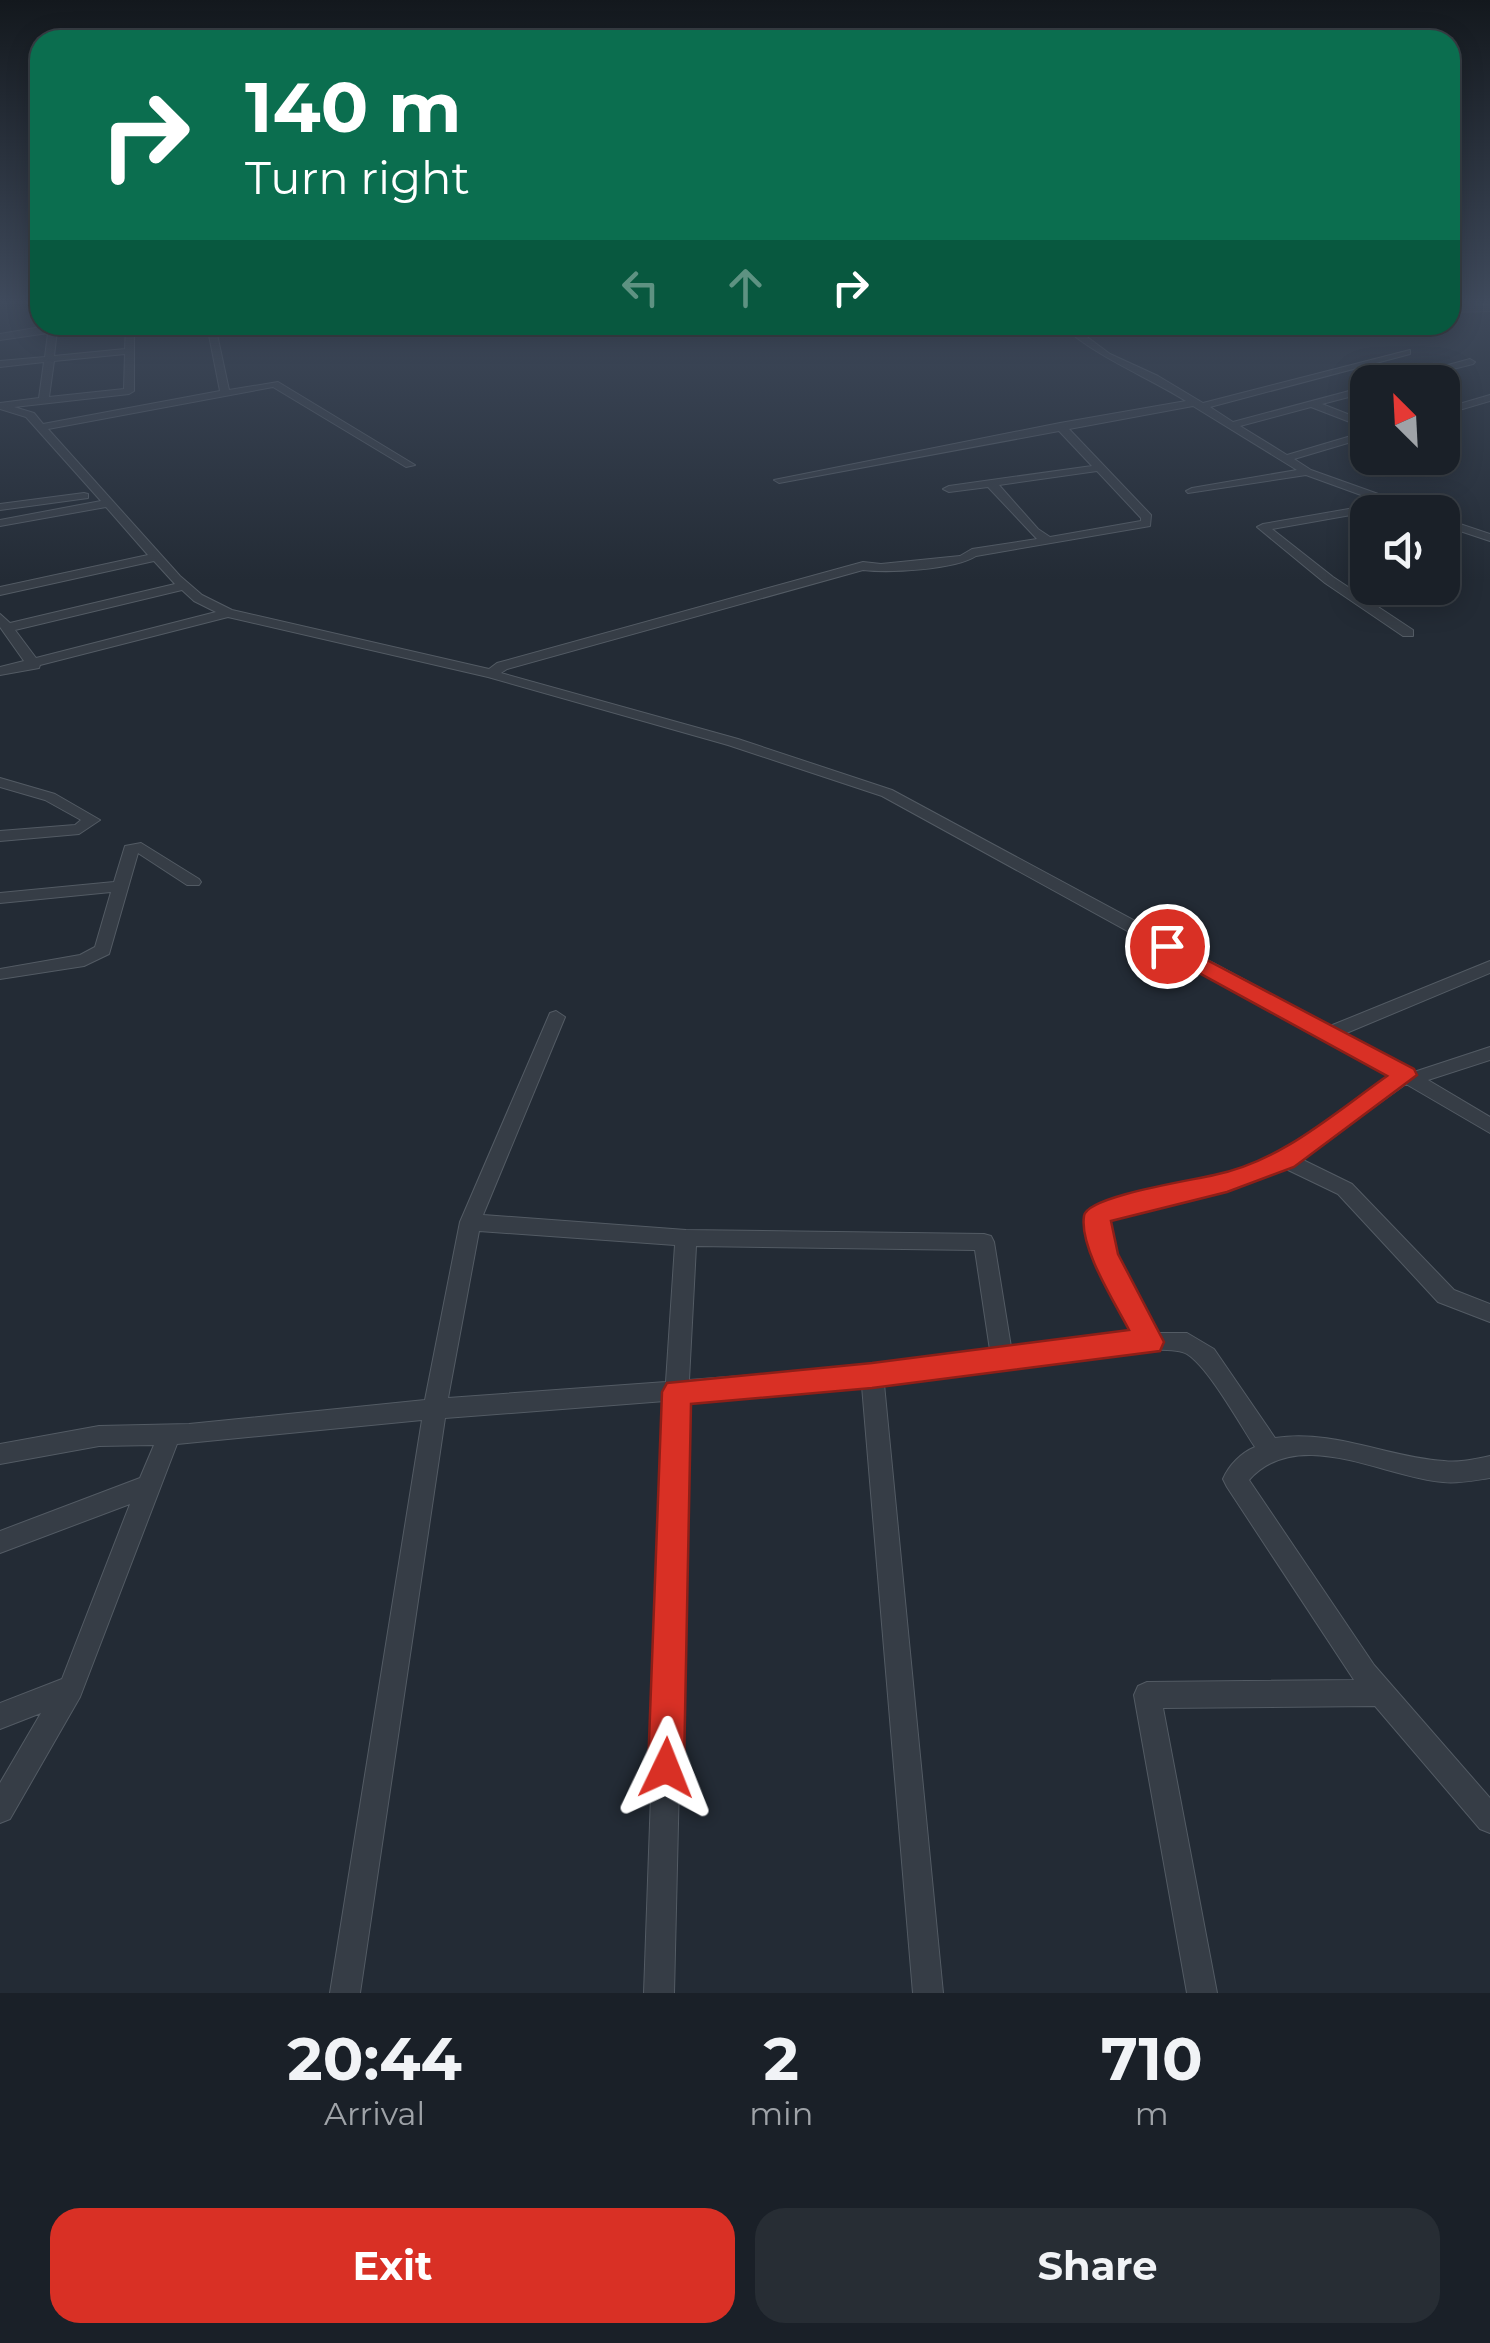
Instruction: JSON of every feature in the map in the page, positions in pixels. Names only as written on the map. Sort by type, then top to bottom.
[{"type":"street","points":[[44,400],[45,394]]},
{"type":"street","points":[[1,406],[100,394]]},
{"type":"street","points":[[42,427],[225,394]]},
{"type":"street","points":[[293,394],[410,465]]},
{"type":"street","points":[[1179,394],[1307,472],[1371,495]]},
{"type":"street","points":[[779,480],[1240,394]]},
{"type":"street","points":[[1228,426],[1349,394]]},
{"type":"street","points":[[1460,407],[1490,398]]},
{"type":"street","points":[[1312,404],[1350,419]]},
{"type":"street","points":[[1460,404],[1464,406]]},
{"type":"street","points":[[1,406],[30,415],[184,586],[228,613],[490,674],[733,742],[886,793],[1409,1077],[1490,1126]]},
{"type":"street","points":[[490,674],[502,666],[862,566],[881,568],[962,559],[972,552],[1146,524],[1147,517],[1060,426]]},
{"type":"street","points":[[1284,459],[1350,439]]},
{"type":"street","points":[[949,488],[1098,468]]},
{"type":"street","points":[[1192,491],[1307,472]]},
{"type":"street","points":[[992,484],[1047,540]]},
{"type":"street","points":[[0,507],[104,498]]},
{"type":"street","points":[[0,523],[104,498]]},
{"type":"street","points":[[1350,512],[1262,527],[1350,595]]},
{"type":"street","points":[[1460,527],[1490,538]]},
{"type":"street","points":[[0,592],[156,557]]},
{"type":"street","points":[[34,664],[4,623],[184,586]]},
{"type":"street","points":[[1365,605],[1408,634]]},
{"type":"street","points":[[0,671],[228,613]]},
{"type":"street","points":[[0,782],[50,797],[92,820],[79,829],[0,836]]},
{"type":"street","points":[[1,980],[98,954],[106,946],[128,851],[136,847],[193,882]]},
{"type":"street","points":[[0,898],[120,886]]},
{"type":"street","points":[[1328,1034],[1490,968]]},
{"type":"street","points":[[345,1993],[435,1410],[470,1222],[556,1017]]},
{"type":"street","points":[[1150,1342],[1104,1254],[1097,1216],[1118,1206],[1227,1182],[1285,1160],[1409,1077],[1490,1053]]},
{"type":"street","points":[[1285,1160],[1345,1188],[1446,1296],[1490,1313]]},
{"type":"street","points":[[470,1222],[686,1238],[984,1242],[1002,1357]]},
{"type":"street","points":[[659,1993],[677,1392],[686,1238]]},
{"type":"street","points":[[0,1454],[100,1436],[169,1435],[872,1376],[1116,1342],[1187,1342],[1206,1356],[1271,1450]]},
{"type":"street","points":[[872,1376],[928,1993]]},
{"type":"street","points":[[0,1809],[71,1688],[169,1435]]},
{"type":"street","points":[[1490,1468],[1444,1472],[1323,1444],[1271,1450],[1244,1464],[1234,1479],[1381,1693],[1490,1819]]},
{"type":"street","points":[[0,1542],[149,1486]]},
{"type":"street","points":[[0,1716],[71,1688]]},
{"type":"street","points":[[1202,1993],[1147,1695],[1381,1693]]},
{"type":"route","points":[[666,1768],[677,1392],[872,1376],[1116,1342],[1150,1342],[1104,1254],[1097,1216],[1118,1206],[1227,1182],[1285,1160],[1405,1075],[1167,946]]}]
